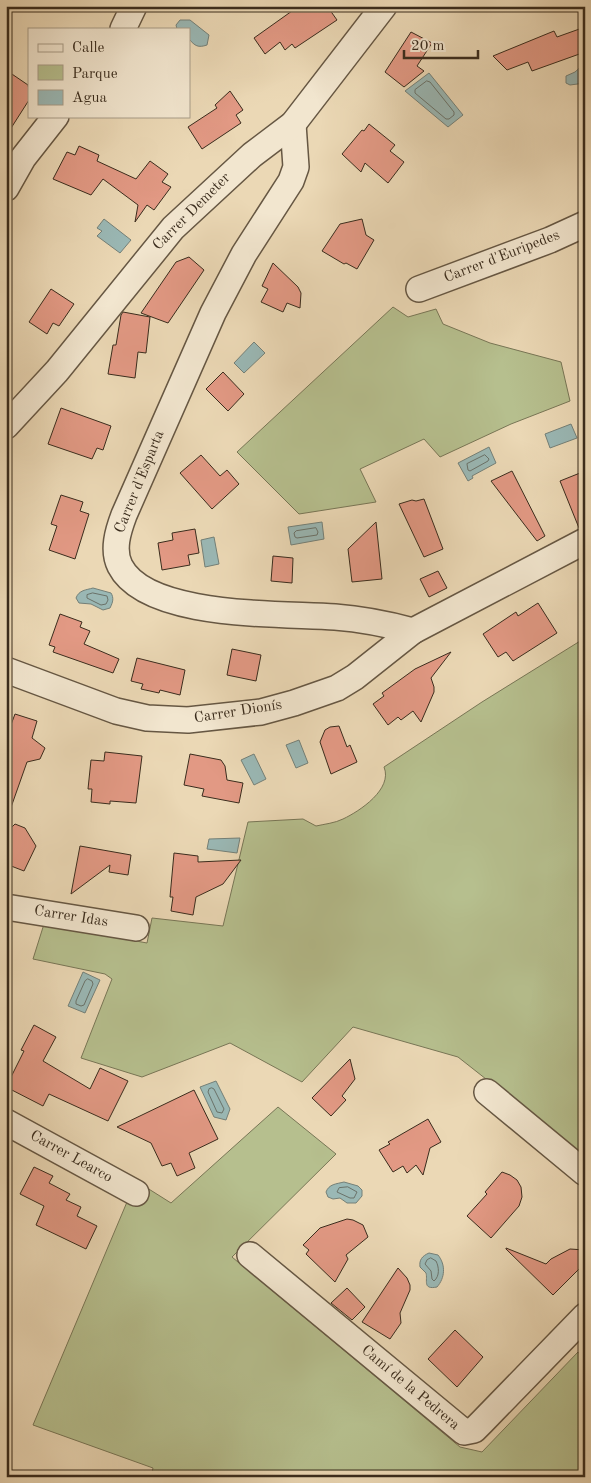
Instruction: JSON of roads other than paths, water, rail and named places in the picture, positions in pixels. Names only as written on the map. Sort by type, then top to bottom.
[{"type":"street","points":[[123,28],[134,6]]},
{"type":"street","name":"Carrer Demeter","points":[[6,426],[58,371],[133,275],[173,228],[252,155],[293,124],[384,6]]},
{"type":"street","points":[[6,188],[29,150],[54,118]]},
{"type":"street","name":"Carrer d'Esparta","points":[[293,124],[296,167],[294,174],[237,267],[190,360],[124,515],[118,533],[117,556],[119,565],[137,584],[155,595],[178,603],[246,612],[374,621],[413,631]]},
{"type":"street","name":"Carrer d'Euripedes","points":[[419,289],[550,240],[585,224]]},
{"type":"street","name":"Carrer Dionís","points":[[6,670],[116,711],[131,714],[174,720],[261,712],[337,688],[355,677],[413,631],[585,541]]},
{"type":"street","name":"Carrer Idas","points":[[6,907],[136,928]]},
{"type":"street","points":[[487,1092],[585,1173]]},
{"type":"street","name":"Carrer Learco","points":[[6,1122],[136,1193]]},
{"type":"street","name":"Camí de la Pedrera","points":[[250,1255],[464,1432],[474,1430],[585,1316]]},
{"type":"water","points":[[180,20],[190,20],[209,35],[207,45],[197,46],[190,40],[190,28],[177,28],[176,25]]},
{"type":"water","points":[[585,63],[585,83],[570,85],[566,83],[566,76],[575,72]]},
{"type":"water","points":[[429,73],[463,115],[448,127],[405,91]]},
{"type":"water","points":[[104,219],[131,240],[120,253],[97,236],[102,231],[97,228]]},
{"type":"water","points":[[254,342],[265,353],[244,373],[234,363]]},
{"type":"water","points":[[571,424],[577,438],[550,448],[545,434]]},
{"type":"water","points":[[489,447],[496,463],[472,476],[473,478],[468,481],[458,463]]},
{"type":"water","points":[[322,522],[324,539],[291,545],[288,527]]},
{"type":"water","points":[[214,537],[219,564],[205,567],[201,540]]},
{"type":"water","points":[[93,588],[111,593],[113,600],[110,608],[103,610],[91,604],[79,603],[76,598],[79,593]]},
{"type":"water","points":[[299,740],[308,763],[296,768],[286,745]]},
{"type":"water","points":[[254,754],[266,779],[254,785],[241,760]]},
{"type":"water","points":[[240,838],[237,853],[207,849],[209,839]]},
{"type":"water","points":[[83,972],[100,980],[85,1013],[68,1006]]},
{"type":"water","points":[[216,1081],[230,1109],[226,1120],[214,1117],[200,1087]]},
{"type":"water","points":[[344,1182],[358,1186],[362,1190],[362,1196],[356,1203],[347,1203],[340,1198],[333,1199],[328,1197],[326,1192],[329,1187]]},
{"type":"water","points":[[429,1253],[438,1255],[444,1271],[440,1283],[437,1287],[432,1288],[427,1286],[426,1273],[420,1267],[422,1258]]}]
